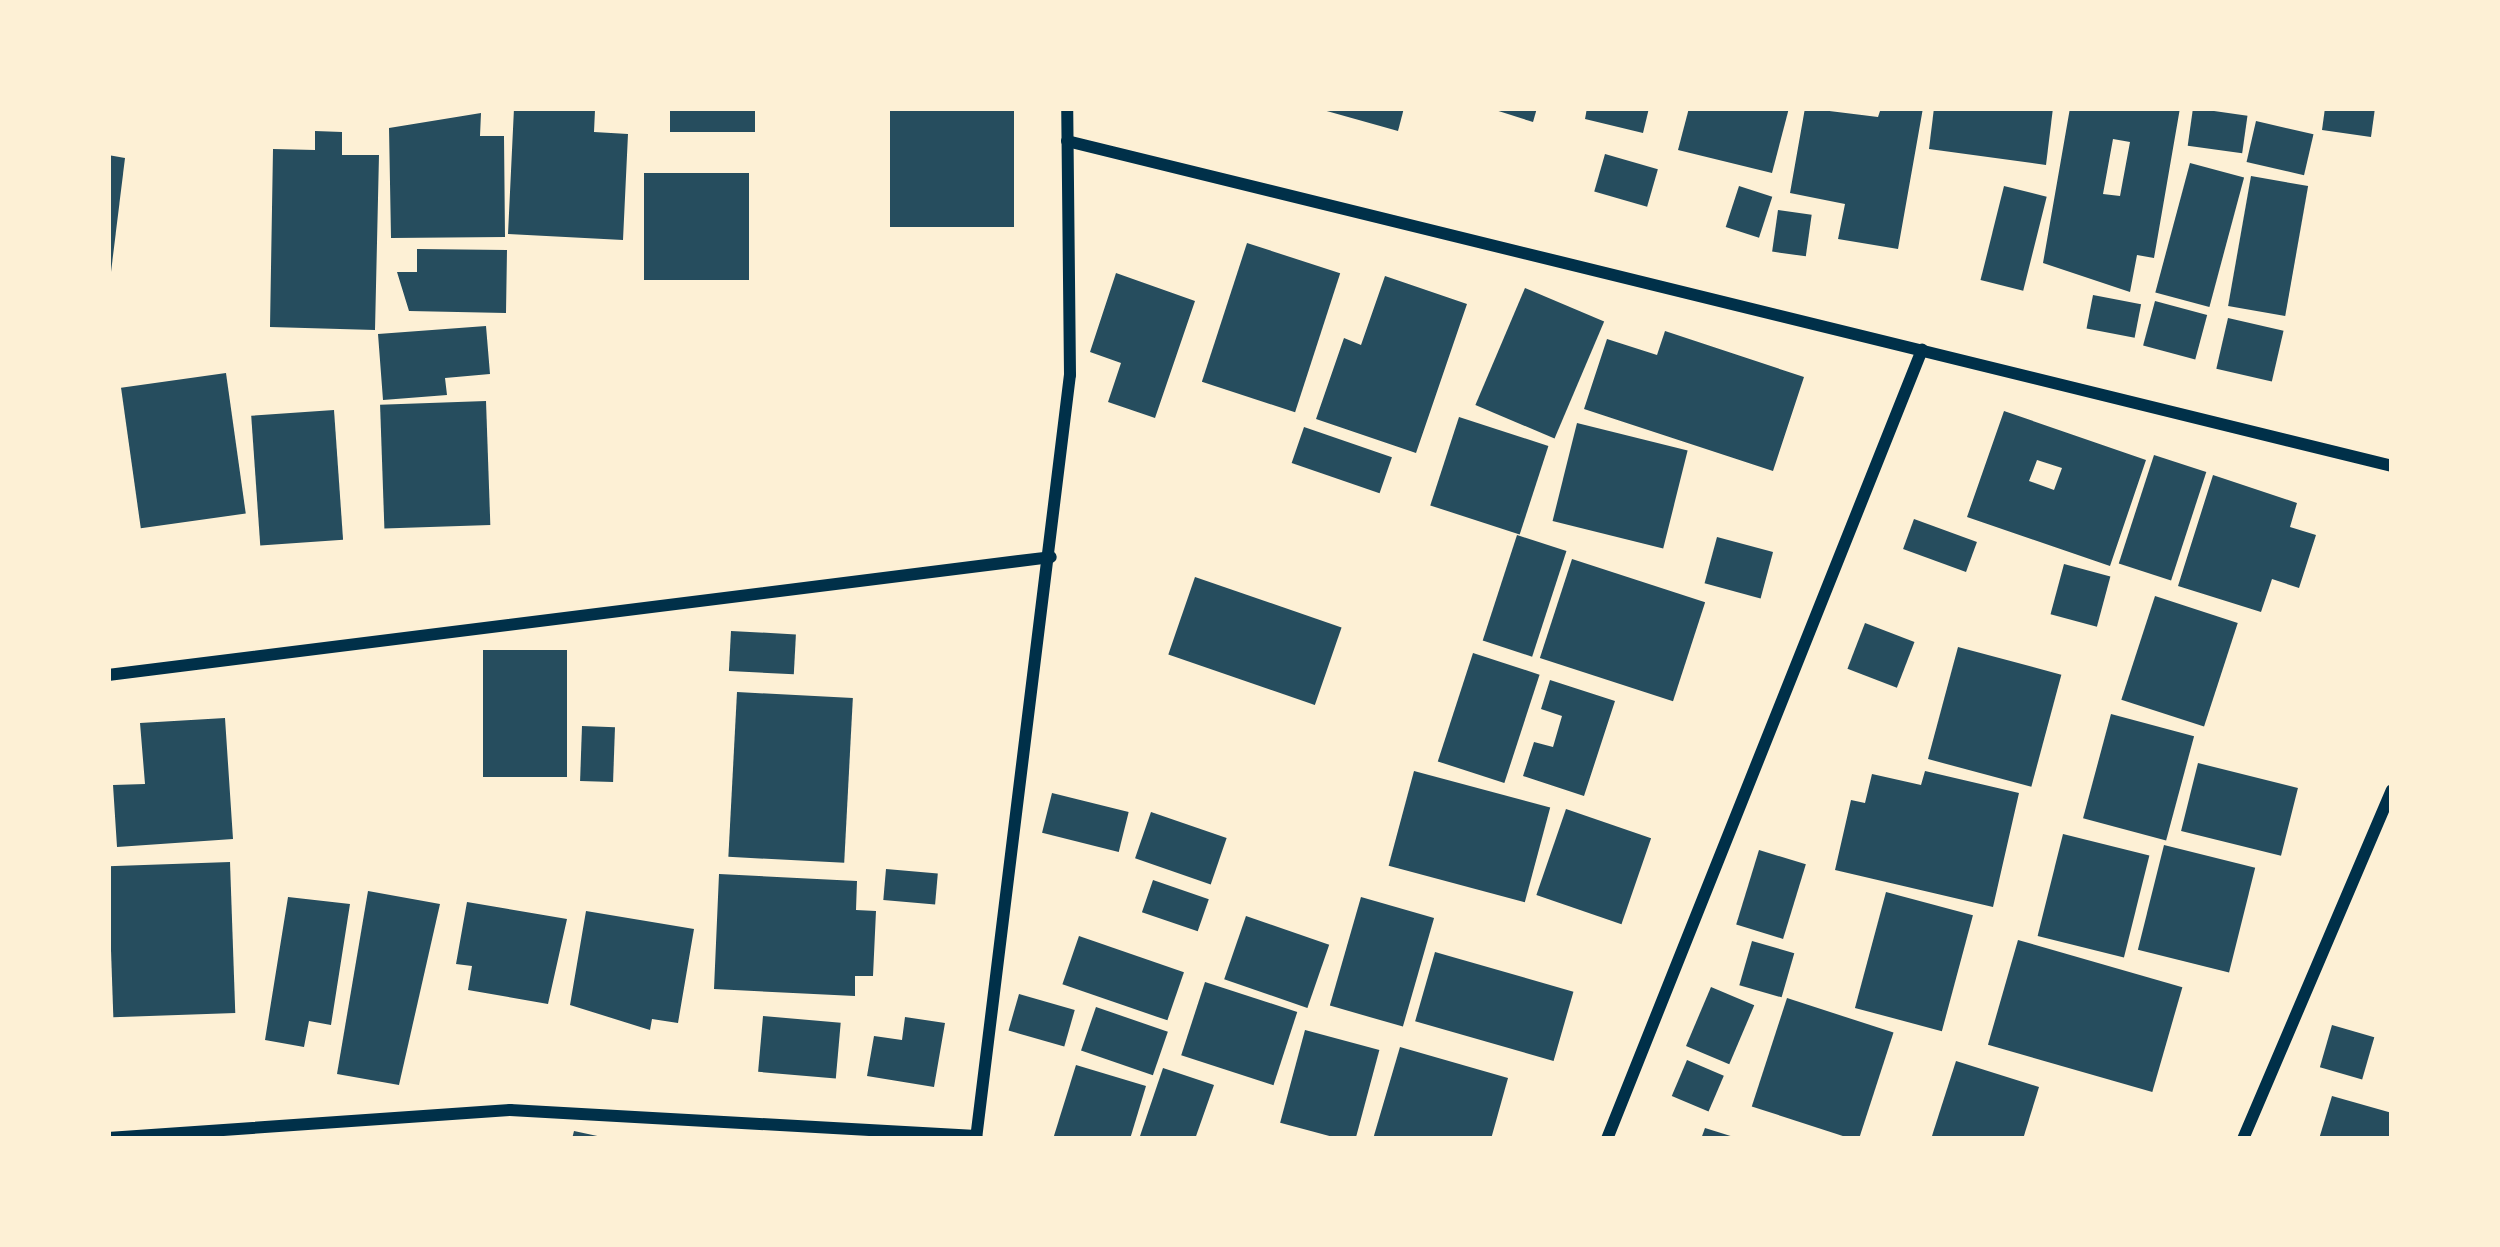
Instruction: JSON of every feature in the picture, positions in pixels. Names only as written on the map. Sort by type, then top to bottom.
[{"type":"street","points":[[108,1138],[510,1110],[976,1138],[1070,375],[1067,108]]},
{"type":"street","points":[[1067,141],[2392,466]]},
{"type":"street","points":[[1606,1139],[1922,350]]},
{"type":"street","points":[[108,675],[1051,557]]},
{"type":"street","points":[[2242,1139],[2392,790]]},
{"type":"building","points":[[514,108],[595,110],[594,132],[628,134],[623,240],[508,234]]},
{"type":"building","points":[[670,108],[755,108],[755,132],[670,132]]},
{"type":"building","points":[[890,108],[1014,108],[1014,227],[890,227]]},
{"type":"building","points":[[1316,108],[1404,108],[1398,131]]},
{"type":"building","points":[[1489,108],[1537,108],[1533,122]]},
{"type":"building","points":[[1587,108],[1649,108],[1643,133],[1585,119]]},
{"type":"building","points":[[1689,108],[1789,108],[1772,173],[1678,150]]},
{"type":"building","points":[[1805,108],[1878,117],[1881,108],[1923,108],[1898,249],[1838,239],[1845,204],[1790,193]]},
{"type":"building","points":[[1934,108],[2053,108],[2046,165],[1929,149]]},
{"type":"building","points":[[2070,108],[2180,108],[2154,258],[2137,255],[2130,292],[2043,263]],"holes":[[[2113,139],[2130,142],[2120,196],[2103,194]]]},
{"type":"building","points":[[2193,108],[2247,116],[2242,153],[2188,146]]},
{"type":"building","points":[[2325,108],[2375,108],[2371,137],[2322,130]]},
{"type":"building","points":[[481,113],[480,136],[504,136],[505,237],[391,238],[389,128]]},
{"type":"building","points":[[2256,121],[2313,134],[2304,175],[2247,162]]},
{"type":"building","points":[[315,131],[342,132],[342,155],[379,155],[375,330],[270,327],[273,149],[315,150]]},
{"type":"building","points":[[1605,154],[1658,169],[1647,207],[1594,191]]},
{"type":"building","points":[[108,155],[125,158],[111,272],[108,272]]},
{"type":"building","points":[[2190,163],[2244,177],[2209,307],[2155,292]]},
{"type":"building","points":[[644,173],[749,173],[749,280],[644,280]]},
{"type":"building","points":[[2251,176],[2308,186],[2285,316],[2228,306]]},
{"type":"building","points":[[1739,186],[1772,197],[1759,238],[1726,227]]},
{"type":"building","points":[[2004,186],[2047,197],[2023,291],[1981,280]]},
{"type":"building","points":[[1778,210],[1812,215],[1806,256],[1772,252]]},
{"type":"building","points":[[1247,243],[1340,273],[1295,412],[1202,382]]},
{"type":"building","points":[[417,249],[507,250],[506,313],[409,311],[397,272],[417,272]]},
{"type":"building","points":[[1116,273],[1195,301],[1155,418],[1108,402],[1121,363],[1090,352]]},
{"type":"building","points":[[1385,276],[1467,304],[1416,453],[1316,419],[1344,338],[1361,345]]},
{"type":"building","points":[[1525,288],[1604,322],[1555,439],[1475,405]]},
{"type":"building","points":[[2093,295],[2141,304],[2135,338],[2087,328]]},
{"type":"building","points":[[2155,301],[2207,315],[2195,359],[2143,345]]},
{"type":"building","points":[[2228,318],[2284,331],[2272,381],[2216,369]]},
{"type":"building","points":[[486,326],[490,374],[445,378],[447,395],[383,400],[378,334]]},
{"type":"building","points":[[1665,331],[1804,377],[1773,471],[1584,409],[1607,339],[1657,355]]},
{"type":"building","points":[[226,373],[246,514],[141,528],[121,388]]},
{"type":"building","points":[[486,401],[490,525],[384,529],[380,405]]},
{"type":"building","points":[[334,410],[343,540],[260,545],[251,416]]},
{"type":"building","points":[[2004,411],[2146,460],[2110,566],[1967,517]],"holes":[[[2037,460],[2062,468],[2054,490],[2029,481]]]},
{"type":"building","points":[[1459,417],[1548,446],[1520,534],[1430,505]]},
{"type":"building","points":[[1577,423],[1688,451],[1663,549],[1553,521]]},
{"type":"building","points":[[1304,427],[1392,457],[1380,493],[1292,463]]},
{"type":"building","points":[[2154,455],[2206,472],[2171,580],[2119,563]]},
{"type":"building","points":[[2213,475],[2297,503],[2290,527],[2316,535],[2299,588],[2272,579],[2261,612],[2178,586]]},
{"type":"building","points":[[1914,519],[1977,542],[1966,572],[1903,549]]},
{"type":"building","points":[[1517,535],[1566,551],[1532,657],[1483,641]]},
{"type":"building","points":[[1717,537],[1773,552],[1761,598],[1705,583]]},
{"type":"building","points":[[1572,559],[1705,602],[1673,701],[1540,658]]},
{"type":"building","points":[[2064,564],[2110,576],[2097,627],[2051,614]]},
{"type":"building","points":[[1195,577],[1342,627],[1315,705],[1168,655]]},
{"type":"building","points":[[2155,596],[2238,623],[2204,727],[2121,700]]},
{"type":"building","points":[[1865,623],[1914,642],[1897,688],[1847,669]]},
{"type":"building","points":[[731,631],[796,634],[794,674],[729,671]]},
{"type":"building","points":[[1958,647],[2061,675],[2031,787],[1928,759]]},
{"type":"building","points":[[483,650],[567,650],[567,777],[483,777]]},
{"type":"building","points":[[1473,653],[1540,675],[1504,783],[1438,761]]},
{"type":"building","points":[[1550,680],[1615,701],[1584,796],[1523,776],[1534,742],[1553,747],[1562,716],[1541,709]]},
{"type":"building","points":[[737,692],[853,698],[844,863],[728,857]]},
{"type":"building","points":[[2111,714],[2194,736],[2166,841],[2083,818]]},
{"type":"building","points":[[225,718],[233,839],[117,847],[113,785],[145,784],[140,723]]},
{"type":"building","points":[[582,726],[615,727],[613,782],[580,781]]},
{"type":"building","points":[[2198,763],[2298,788],[2281,856],[2181,831]]},
{"type":"building","points":[[1414,771],[1550,807],[1525,902],[1389,866]]},
{"type":"building","points":[[1925,771],[2019,793],[1993,907],[1835,870],[1851,800],[1865,803],[1872,774],[1921,785]]},
{"type":"building","points":[[1052,793],[1129,812],[1119,852],[1042,833]]},
{"type":"building","points":[[1566,809],[1651,838],[1621,924],[1536,895]]},
{"type":"building","points":[[1151,812],[1227,838],[1211,884],[1135,858]]},
{"type":"building","points":[[2063,834],[2149,856],[2124,957],[2038,936]]},
{"type":"building","points":[[2164,845],[2255,868],[2229,973],[2138,950]]},
{"type":"building","points":[[1759,850],[1806,864],[1783,939],[1736,925]]},
{"type":"building","points":[[230,862],[235,1013],[113,1017],[108,866]]},
{"type":"building","points":[[886,869],[938,874],[935,904],[883,900]]},
{"type":"building","points":[[719,874],[857,881],[856,910],[876,911],[873,976],[855,976],[855,996],[714,989]]},
{"type":"building","points":[[1153,880],[1209,899],[1198,931],[1142,912]]},
{"type":"building","points":[[368,891],[440,904],[399,1085],[337,1074]]},
{"type":"building","points":[[1886,892],[1973,915],[1942,1031],[1855,1008]]},
{"type":"building","points":[[288,897],[350,904],[331,1025],[309,1021],[304,1047],[265,1040]]},
{"type":"building","points":[[1361,897],[1434,918],[1403,1027],[1330,1006]]},
{"type":"building","points":[[467,902],[567,919],[548,1004],[468,990],[472,966],[456,964]]},
{"type":"building","points":[[586,911],[694,929],[678,1023],[652,1019],[650,1030],[570,1005]]},
{"type":"building","points":[[1246,916],[1329,945],[1307,1008],[1224,979]]},
{"type":"building","points":[[1079,936],[1184,972],[1167,1020],[1062,984]]},
{"type":"building","points":[[2018,940],[2182,987],[2152,1092],[1988,1045]]},
{"type":"building","points":[[1752,941],[1794,953],[1782,997],[1739,985]]},
{"type":"building","points":[[1435,952],[1573,992],[1554,1061],[1415,1021]]},
{"type":"building","points":[[1205,982],[1297,1012],[1273,1085],[1181,1055]]},
{"type":"building","points":[[1711,987],[1754,1005],[1729,1064],[1686,1046]]},
{"type":"building","points":[[1019,994],[1075,1010],[1064,1047],[1009,1031]]},
{"type":"building","points":[[1787,998],[1894,1033],[1859,1139],[1752,1106]]},
{"type":"building","points":[[1096,1007],[1168,1032],[1153,1075],[1081,1050]]},
{"type":"building","points":[[763,1016],[841,1023],[836,1079],[758,1072]]},
{"type":"building","points":[[905,1017],[945,1023],[934,1087],[867,1076],[874,1036],[902,1040]]},
{"type":"building","points":[[2332,1025],[2374,1037],[2362,1079],[2320,1067]]},
{"type":"building","points":[[1305,1030],[1379,1050],[1356,1139],[1280,1123]]},
{"type":"building","points":[[1400,1047],[1508,1078],[1491,1139],[1373,1139]]},
{"type":"building","points":[[1687,1060],[1724,1076],[1709,1112],[1672,1096]]},
{"type":"building","points":[[1956,1061],[2039,1087],[2023,1139],[1931,1139]]},
{"type":"building","points":[[1076,1065],[1146,1086],[1130,1139],[1053,1139]]},
{"type":"building","points":[[1163,1068],[1214,1085],[1195,1139],[1139,1139]]},
{"type":"building","points":[[2332,1096],[2392,1113],[2392,1139],[2319,1139]]},
{"type":"building","points":[[1705,1128],[1737,1138],[1737,1139],[1701,1139]]},
{"type":"building","points":[[574,1131],[602,1137],[602,1139],[572,1139]]}]
